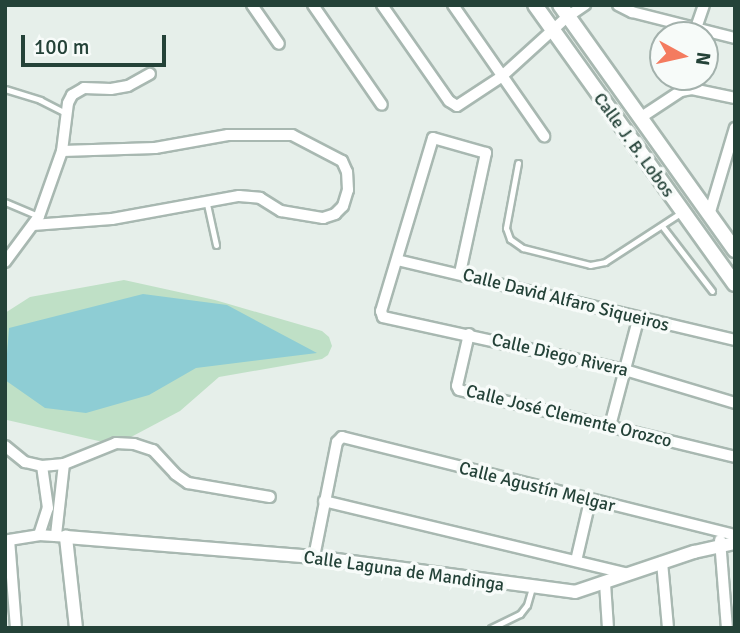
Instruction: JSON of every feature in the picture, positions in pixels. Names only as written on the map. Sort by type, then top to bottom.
[{"type":"main road","name":"Calle J. B. Lobos","points":[[535,5],[735,284]]},
{"type":"main road","name":"Calle J. B. Lobos","points":[[564,11],[709,215],[732,243]]},
{"type":"street","points":[[252,5],[279,44]]},
{"type":"street","points":[[313,5],[382,105]]},
{"type":"street","points":[[382,5],[449,101],[457,106],[501,77],[553,32],[564,11],[584,5]]},
{"type":"street","points":[[453,5],[544,136]]},
{"type":"street","points":[[618,5],[632,12],[668,21]]},
{"type":"street","points":[[5,262],[36,221],[62,151],[68,103],[77,90],[128,86],[150,74]]},
{"type":"street","points":[[640,118],[681,91],[692,89],[735,98]]},
{"type":"street","points":[[709,215],[735,128]]},
{"type":"street","points":[[36,221],[112,219],[248,196],[260,198],[281,211],[323,218],[335,214],[344,206],[348,190],[347,172],[342,161],[292,135],[228,135],[155,148],[62,151]]},
{"type":"street","points":[[397,260],[433,138],[486,153],[460,273]]},
{"type":"street","name":"Calle David Alfaro Siqueiros","points":[[397,260],[460,273],[638,320],[735,340]]},
{"type":"street","name":"Calle Diego Rivera","points":[[397,260],[381,312],[383,317],[625,370],[735,402]]},
{"type":"street","points":[[610,426],[638,320]]},
{"type":"street","name":"Calle José Clemente Orozco","points":[[469,334],[457,386],[459,390],[735,457]]},
{"type":"street","name":"Calle Agustín Melgar","points":[[324,501],[339,438],[735,536]]},
{"type":"street","points":[[5,446],[25,461],[42,466],[64,464],[116,443],[135,444],[153,450],[175,474],[188,483],[271,497]]},
{"type":"street","points":[[39,535],[54,507],[64,464]]},
{"type":"street","points":[[42,466],[61,536],[76,628]]},
{"type":"street","points":[[314,557],[324,501],[628,574]]},
{"type":"street","points":[[576,561],[590,501]]},
{"type":"street","points":[[719,531],[727,628]]},
{"type":"street","points":[[16,628],[9,540],[39,535],[61,536]]},
{"type":"street","name":"Calle Laguna de Mandinga","points":[[61,536],[314,557],[575,592],[662,562],[735,543]]},
{"type":"street","points":[[662,562],[668,628]]},
{"type":"street","points":[[605,583],[608,628]]},
{"type":"lane","points":[[5,89],[68,114]]},
{"type":"lane","points":[[518,163],[506,228],[510,240],[523,248],[590,265],[605,262],[682,212]]},
{"type":"lane","points":[[5,202],[36,221]]},
{"type":"lane","points":[[207,204],[216,245]]},
{"type":"lane","points":[[662,226],[712,291]]},
{"type":"lane","points":[[491,628],[520,614],[527,605],[532,588]]},
{"type":"green space","points":[[124,280],[215,300],[322,331],[329,337],[332,346],[328,355],[322,359],[219,377],[180,411],[116,445],[7,420],[5,313],[30,297]]},
{"type":"water","points":[[143,294],[227,305],[317,353],[196,368],[149,395],[86,413],[45,408],[5,380],[9,328]]}]
